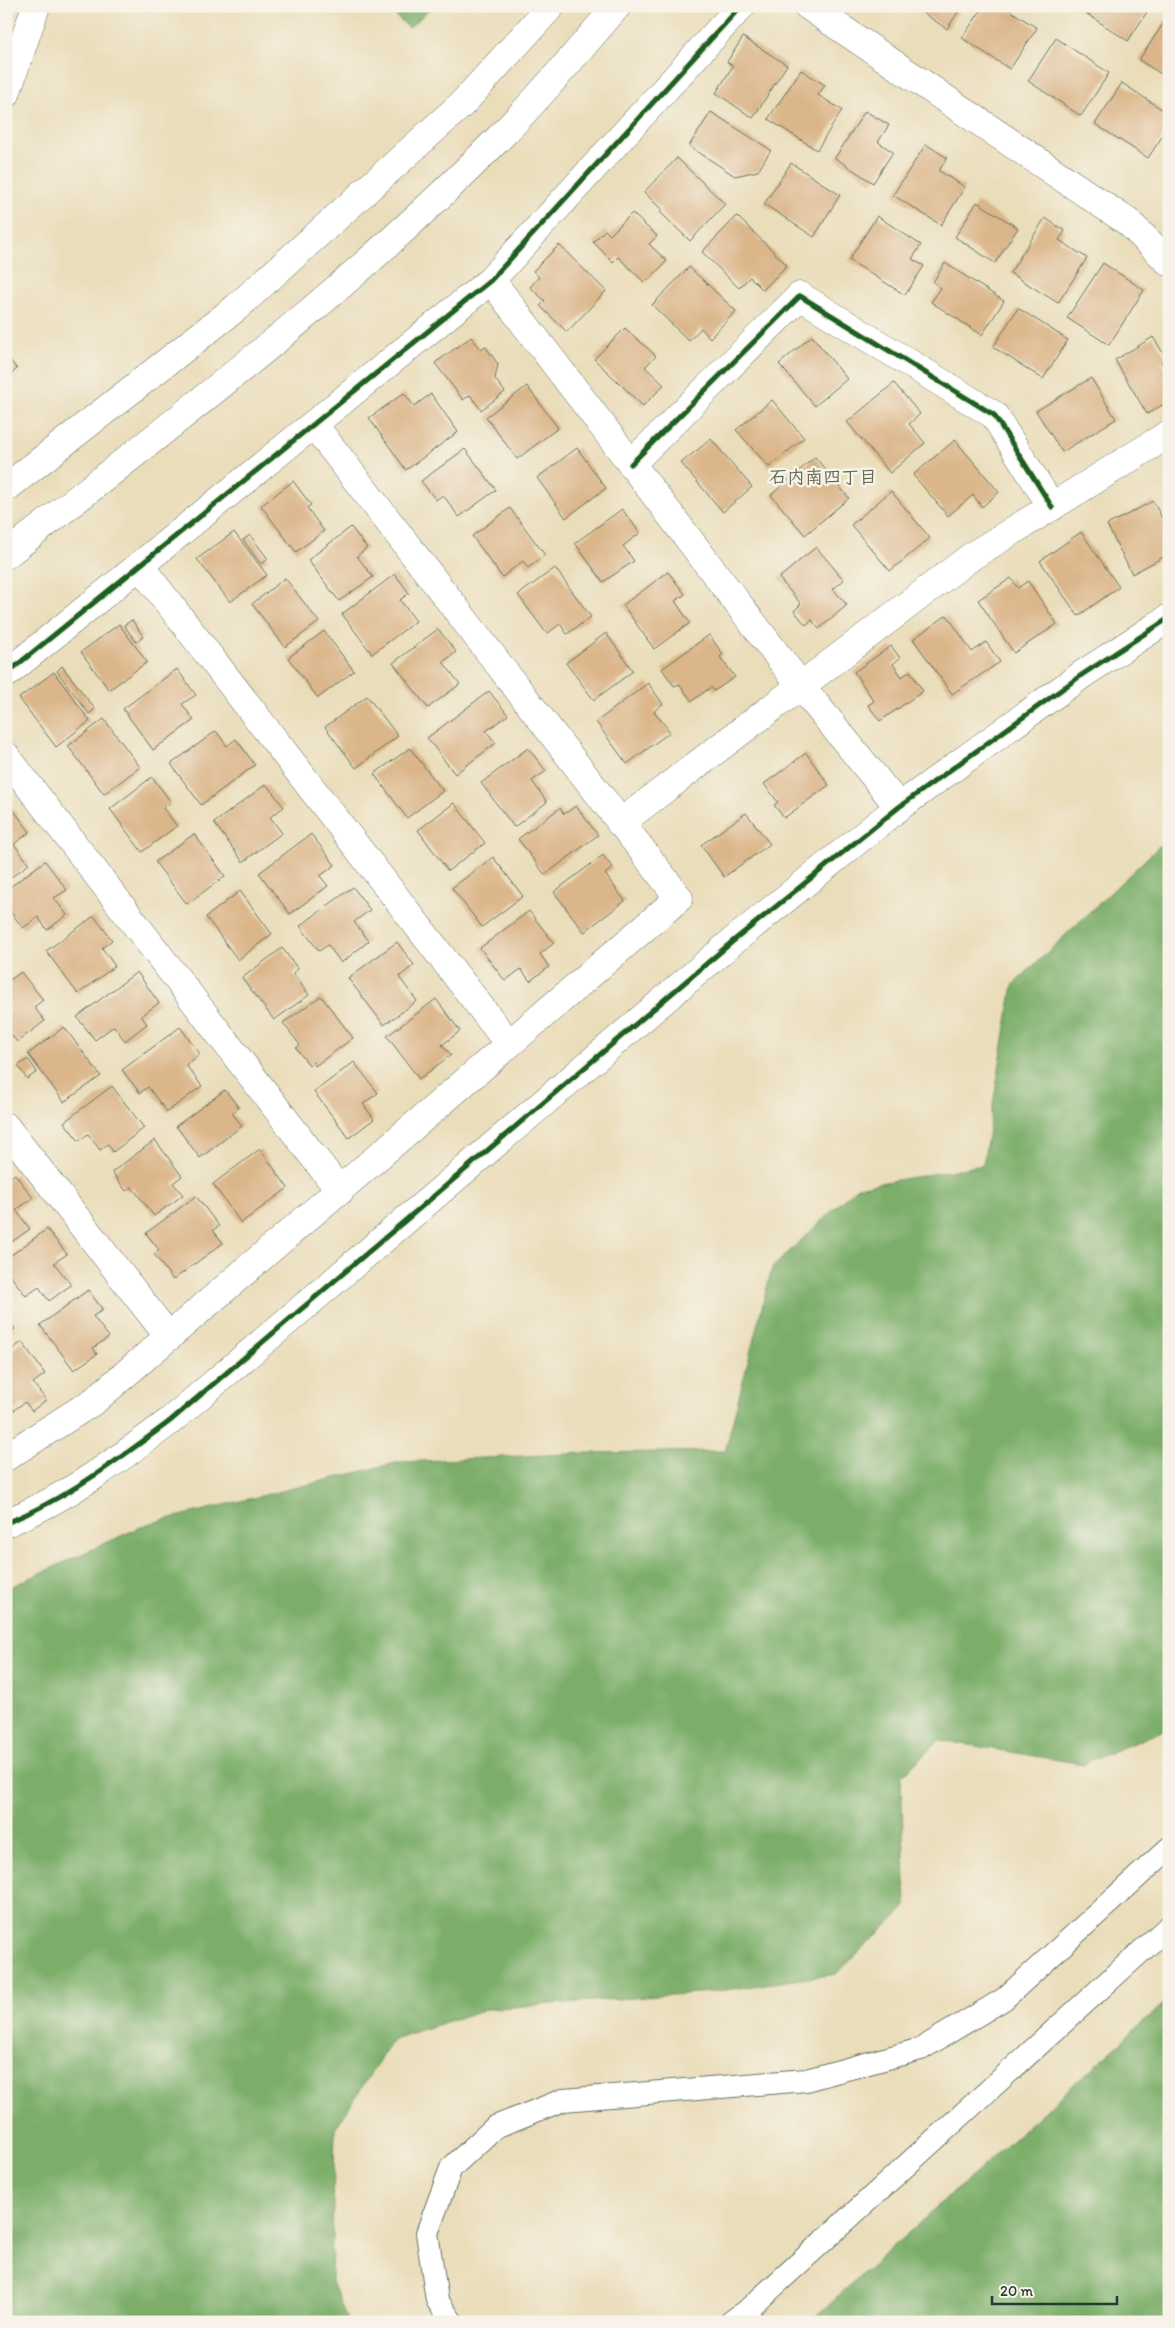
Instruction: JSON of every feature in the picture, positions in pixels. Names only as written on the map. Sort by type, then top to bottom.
[{"type":"street","points":[[6,94],[36,6]]},
{"type":"street","points":[[6,488],[237,307],[462,104],[551,6]]},
{"type":"street","points":[[6,555],[273,344],[424,210],[499,138],[617,6]]},
{"type":"street","points":[[6,674],[491,280],[741,6]]},
{"type":"street","points":[[808,6],[1128,222],[1169,262]]},
{"type":"street","points":[[491,280],[800,685],[899,807]]},
{"type":"street","points":[[631,464],[800,296],[994,415],[1052,507]]},
{"type":"street","points":[[6,1457],[94,1401],[679,898],[314,425]]},
{"type":"street","points":[[620,822],[972,556],[1169,434]]},
{"type":"street","points":[[140,566],[509,1044]]},
{"type":"street","points":[[6,1523],[21,1517],[98,1474],[170,1421],[724,948],[899,807],[1083,674],[1169,618]]},
{"type":"street","points":[[6,756],[340,1191]]},
{"type":"street","points":[[6,1127],[169,1337]]},
{"type":"lane","points":[[452,2322],[438,2300],[426,2232],[451,2168],[495,2127],[563,2100],[806,2080],[921,2048],[1004,1998],[1169,1848]]},
{"type":"lane","points":[[731,2322],[752,2306],[1169,1926]]},
{"type":"green space","points":[[385,6],[433,6],[409,28]]},
{"type":"green space","points":[[1169,837],[1169,1728],[1083,1764],[939,1740],[901,1777],[906,1907],[836,1974],[711,1992],[486,2009],[393,2039],[335,2129],[331,2279],[348,2322],[6,2322],[6,1589],[147,1524],[400,1462],[587,1453],[725,1451],[772,1268],[857,1187],[983,1165],[1013,985]]},
{"type":"green space","points":[[1169,1999],[1169,2322],[809,2322]]},
{"type":"building","points":[[913,6],[962,6],[947,29]]},
{"type":"building","points":[[984,6],[1003,6],[1037,28],[1010,69],[962,38]]},
{"type":"building","points":[[1079,6],[1137,6],[1147,12],[1128,41],[1078,8]]},
{"type":"building","points":[[1169,15],[1169,79],[1139,60]]},
{"type":"building","points":[[743,37],[787,65],[753,118],[716,93],[733,66],[727,62]]},
{"type":"building","points":[[1056,38],[1109,73],[1081,116],[1028,81]]},
{"type":"building","points":[[801,70],[825,85],[818,95],[842,110],[817,150],[768,119]]},
{"type":"building","points":[[1122,83],[1169,114],[1169,126],[1148,158],[1095,124]]},
{"type":"building","points":[[865,111],[889,125],[878,142],[893,152],[873,183],[835,158]]},
{"type":"building","points":[[711,112],[771,150],[758,171],[735,176],[689,146]]},
{"type":"building","points":[[926,144],[947,158],[939,171],[965,187],[941,225],[893,195]]},
{"type":"building","points":[[677,158],[725,204],[690,241],[660,212],[662,210],[644,192]]},
{"type":"building","points":[[791,163],[840,195],[814,237],[764,204]]},
{"type":"building","points":[[977,202],[1018,228],[995,263],[955,237]]},
{"type":"building","points":[[632,213],[657,236],[649,244],[667,261],[645,283],[618,257],[613,262],[593,242],[605,230],[610,235]]},
{"type":"building","points":[[737,216],[787,265],[763,290],[750,277],[739,288],[702,252]]},
{"type":"building","points":[[877,216],[921,245],[912,259],[924,266],[905,295],[849,260]]},
{"type":"building","points":[[1045,218],[1065,231],[1059,240],[1087,258],[1058,303],[1010,273]]},
{"type":"building","points":[[559,245],[606,291],[567,332],[540,306],[545,301],[530,287],[539,277],[533,271]]},
{"type":"building","points":[[945,263],[1004,301],[982,335],[931,302],[941,288],[933,282]]},
{"type":"building","points":[[1103,263],[1144,290],[1109,345],[1067,318]]},
{"type":"building","points":[[689,267],[736,311],[710,338],[701,328],[689,341],[652,305]]},
{"type":"building","points":[[1018,308],[1068,340],[1043,379],[993,347]]},
{"type":"building","points":[[625,328],[656,356],[645,367],[664,385],[643,406],[594,359]]},
{"type":"building","points":[[812,336],[847,379],[815,406],[779,364]]},
{"type":"building","points":[[471,337],[481,349],[485,346],[498,364],[495,379],[505,392],[481,410],[470,395],[463,400],[435,363]]},
{"type":"building","points":[[1153,337],[1167,359],[1161,362],[1169,375],[1169,401],[1147,414],[1115,360]]},
{"type":"building","points":[[6,355],[17,369],[6,378]]},
{"type":"building","points":[[1091,378],[1116,419],[1062,452],[1036,411]]},
{"type":"building","points":[[894,383],[920,414],[909,424],[925,443],[890,473],[847,422]]},
{"type":"building","points":[[527,386],[558,428],[517,459],[486,417]]},
{"type":"building","points":[[404,393],[414,406],[431,394],[458,432],[406,470],[369,418]]},
{"type":"building","points":[[772,400],[804,438],[769,467],[736,430]]},
{"type":"building","points":[[711,439],[752,487],[723,512],[681,463]]},
{"type":"building","points":[[955,440],[999,492],[982,507],[973,495],[948,516],[913,475]]},
{"type":"building","points":[[577,448],[606,488],[566,518],[537,478]]},
{"type":"building","points":[[465,449],[496,490],[459,517],[443,495],[436,500],[421,481]]},
{"type":"building","points":[[815,457],[849,498],[805,535],[771,495]]},
{"type":"building","points":[[293,481],[311,505],[307,508],[324,531],[296,552],[261,506]]},
{"type":"building","points":[[891,491],[930,538],[890,571],[851,525]]},
{"type":"building","points":[[1153,501],[1169,531],[1169,554],[1132,574],[1107,525]]},
{"type":"building","points":[[510,508],[545,555],[528,568],[523,561],[502,577],[472,536]]},
{"type":"building","points":[[622,509],[640,533],[623,546],[634,561],[603,582],[575,543]]},
{"type":"building","points":[[351,527],[367,548],[357,556],[373,577],[339,601],[308,560]]},
{"type":"building","points":[[234,532],[267,575],[230,602],[197,559]]},
{"type":"building","points":[[1081,532],[1119,587],[1078,616],[1040,561]]},
{"type":"building","points":[[250,535],[268,559],[261,564],[243,540]]},
{"type":"building","points":[[816,547],[844,580],[833,589],[847,605],[819,629],[812,620],[806,625],[794,611],[801,604],[779,578]]},
{"type":"building","points":[[555,568],[591,617],[567,634],[560,624],[547,634],[518,595]]},
{"type":"building","points":[[668,572],[685,594],[675,601],[690,623],[654,649],[623,605]]},
{"type":"building","points":[[395,574],[409,593],[400,600],[416,621],[372,654],[342,614]]},
{"type":"building","points":[[285,578],[319,622],[285,647],[252,604]]},
{"type":"building","points":[[1011,578],[1018,588],[1028,581],[1057,624],[1014,653],[978,600]]},
{"type":"building","points":[[947,615],[972,652],[986,642],[1000,662],[952,694],[913,639]]},
{"type":"building","points":[[132,620],[143,636],[136,642],[124,625]]},
{"type":"building","points":[[119,624],[147,662],[109,690],[81,652]]},
{"type":"building","points":[[438,629],[456,652],[443,662],[460,684],[428,708],[393,663]]},
{"type":"building","points":[[324,631],[354,671],[318,698],[288,658]]},
{"type":"building","points":[[606,633],[633,671],[594,700],[566,663]]},
{"type":"building","points":[[709,635],[723,654],[720,657],[735,677],[714,691],[711,687],[692,701],[679,684],[674,686],[662,669]]},
{"type":"building","points":[[891,646],[900,658],[893,664],[902,677],[910,671],[923,691],[880,721],[868,705],[874,701],[854,672]]},
{"type":"building","points":[[62,666],[95,709],[89,714],[57,671]]},
{"type":"building","points":[[177,669],[196,695],[182,704],[194,720],[153,750],[123,709]]},
{"type":"building","points":[[54,672],[90,721],[56,747],[19,698]]},
{"type":"building","points":[[648,683],[663,704],[654,711],[670,732],[627,764],[596,722]]},
{"type":"building","points":[[489,691],[508,715],[486,731],[496,743],[455,774],[427,738]]},
{"type":"building","points":[[367,696],[398,736],[356,768],[325,727]]},
{"type":"building","points":[[104,719],[140,767],[104,794],[68,746]]},
{"type":"building","points":[[216,731],[227,746],[236,739],[255,765],[201,805],[171,764]]},
{"type":"building","points":[[410,748],[443,791],[407,818],[374,774]]},
{"type":"building","points":[[528,748],[546,771],[532,781],[547,802],[514,827],[481,783]]},
{"type":"building","points":[[806,753],[829,785],[784,818],[774,805],[778,802],[764,784]]},
{"type":"building","points":[[152,777],[171,802],[163,808],[177,826],[142,852],[110,809]]},
{"type":"building","points":[[266,784],[284,807],[270,817],[282,833],[243,862],[214,823]]},
{"type":"building","points":[[6,800],[30,832],[14,844],[29,864],[6,881]]},
{"type":"building","points":[[454,803],[485,843],[448,871],[418,830]]},
{"type":"building","points":[[576,806],[598,835],[545,875],[518,839],[560,808],[564,814]]},
{"type":"building","points":[[746,813],[770,844],[724,877],[701,845]]},
{"type":"building","points":[[194,834],[225,876],[187,904],[155,862]]},
{"type":"building","points":[[311,834],[335,865],[320,876],[328,886],[290,914],[259,873]]},
{"type":"building","points":[[603,855],[613,868],[605,874],[625,901],[584,932],[554,892]]},
{"type":"building","points":[[493,857],[523,896],[482,927],[452,888]]},
{"type":"building","points":[[45,861],[67,890],[54,898],[67,915],[47,930],[38,917],[23,928],[6,906],[6,890]]},
{"type":"building","points":[[353,887],[370,910],[354,922],[369,941],[341,963],[328,945],[319,951],[300,926]]},
{"type":"building","points":[[240,891],[272,934],[238,960],[206,917]]},
{"type":"building","points":[[529,911],[554,943],[540,954],[549,967],[530,981],[521,969],[505,981],[480,948]]},
{"type":"building","points":[[94,916],[112,940],[102,948],[115,966],[78,994],[46,951]]},
{"type":"building","points":[[397,942],[414,965],[399,977],[417,1001],[384,1025],[348,978]]},
{"type":"building","points":[[282,948],[298,969],[293,973],[309,995],[274,1020],[242,978]]},
{"type":"building","points":[[21,972],[43,1000],[34,1007],[45,1021],[17,1042],[6,1028],[6,983]]},
{"type":"building","points":[[137,972],[159,1003],[141,1016],[147,1024],[125,1041],[114,1026],[95,1040],[77,1017]]},
{"type":"building","points":[[321,996],[353,1038],[315,1066],[313,1062],[309,1065],[296,1048],[300,1045],[283,1023]]},
{"type":"building","points":[[436,999],[460,1031],[442,1045],[451,1055],[419,1079],[387,1036]]},
{"type":"building","points":[[64,1027],[101,1076],[64,1102],[28,1054]]},
{"type":"building","points":[[180,1027],[200,1054],[186,1065],[202,1086],[167,1112],[148,1087],[140,1093],[122,1070]]},
{"type":"building","points":[[28,1059],[37,1072],[27,1079],[18,1066]]},
{"type":"building","points":[[354,1062],[378,1093],[363,1104],[374,1119],[349,1138],[314,1092]]},
{"type":"building","points":[[112,1086],[144,1128],[113,1152],[108,1144],[100,1150],[88,1134],[79,1141],[64,1122]]},
{"type":"building","points":[[225,1090],[239,1108],[232,1113],[242,1126],[200,1158],[176,1126]]},
{"type":"building","points":[[155,1140],[182,1176],[173,1183],[183,1195],[154,1216],[132,1187],[126,1191],[112,1172]]},
{"type":"building","points":[[260,1149],[288,1188],[241,1223],[213,1184]]},
{"type":"building","points":[[15,1174],[33,1198],[16,1210],[30,1229],[6,1246],[6,1181]]},
{"type":"building","points":[[196,1196],[219,1226],[213,1230],[223,1243],[173,1280],[154,1254],[159,1250],[146,1233]]},
{"type":"building","points":[[47,1229],[67,1254],[54,1263],[71,1285],[49,1301],[39,1287],[26,1296],[6,1270],[6,1259]]},
{"type":"building","points":[[88,1290],[103,1310],[93,1316],[109,1337],[93,1348],[97,1354],[74,1370],[40,1325]]},
{"type":"building","points":[[6,1317],[15,1329],[6,1335]]},
{"type":"building","points":[[22,1342],[45,1374],[33,1383],[46,1400],[32,1411],[25,1402],[6,1416],[6,1354]]},
{"type":"cycle path","points":[[6,674],[491,280],[741,6]]},
{"type":"cycle path","points":[[631,464],[800,296],[994,415],[1052,507]]},
{"type":"cycle path","points":[[6,1523],[71,1490],[112,1464],[170,1421],[732,942],[899,807],[1083,674],[1169,618]]},
{"type":"district","name":"石内南四丁目","points":[[823,477]]}]
